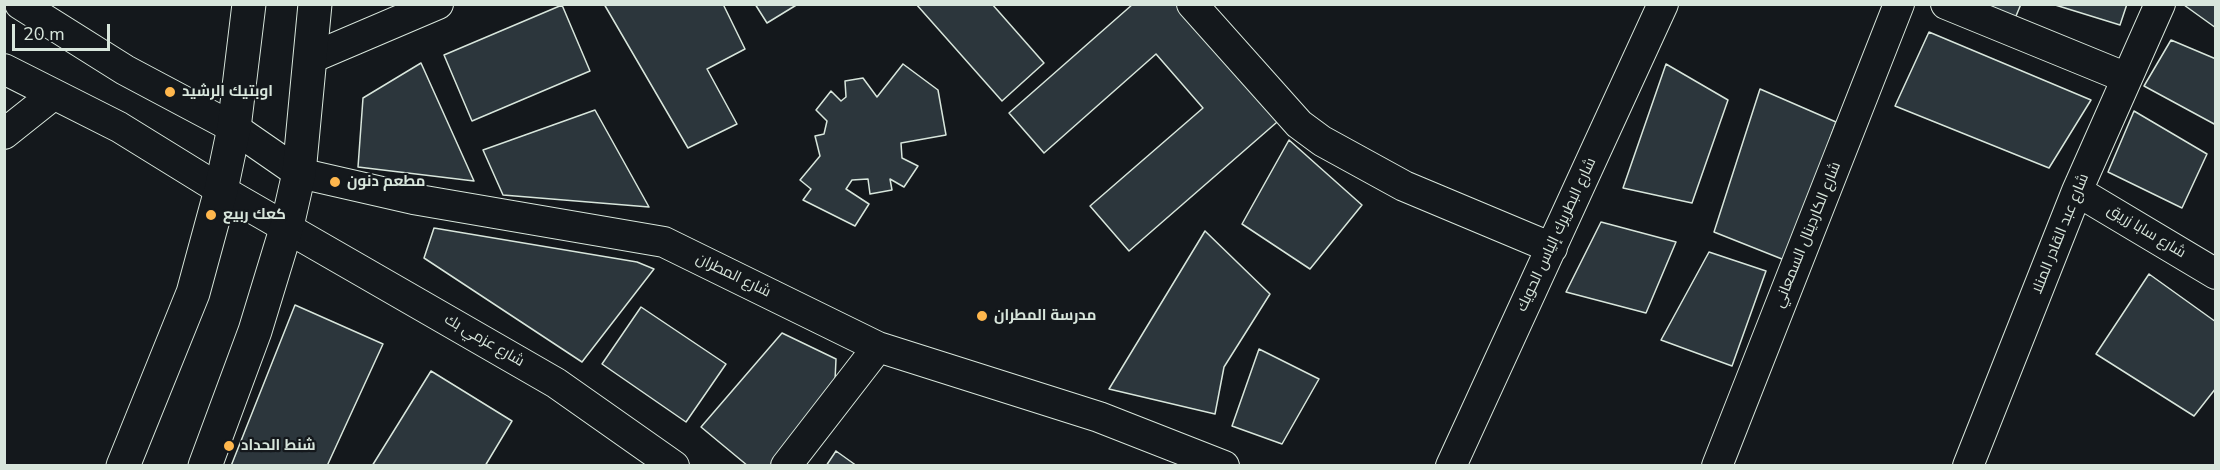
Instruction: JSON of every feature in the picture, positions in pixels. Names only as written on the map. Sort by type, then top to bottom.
[{"type":"highway","points":[[123,465],[193,293],[221,190],[234,128],[249,4]]},
{"type":"highway","points":[[205,465],[255,331],[287,226],[299,173],[315,4]]},
{"type":"street","points":[[309,58],[438,4]]},
{"type":"street","points":[[1192,4],[1299,124],[1322,141],[1404,186],[1552,248]]},
{"type":"street","name":"شارع البطريرك إلياس الحويك","points":[[1451,465],[1663,4]]},
{"type":"street","name":"شارع الكاردينال السمعاني","points":[[1717,465],[1899,4]]},
{"type":"street","points":[[1946,4],[2127,78]]},
{"type":"street","name":"شارع عبد القادر المنلا","points":[[1968,465],[2077,191],[2160,4]]},
{"type":"street","name":"شارع المطران","points":[[32,7],[125,70],[234,128],[299,173],[413,199],[664,242],[879,347],[1099,417],[1224,465]]},
{"type":"street","name":"شارع عزمي بك","points":[[4,69],[119,127],[221,190],[556,383],[674,465]]},
{"type":"street","points":[[4,134],[53,95]]},
{"type":"street","name":"شارع سابا زريق","points":[[2077,191],[2216,274]]},
{"type":"street","points":[[786,465],[879,347]]},
{"type":"building","points":[[604,4],[723,4],[745,49],[707,69],[737,124],[688,148]]},
{"type":"building","points":[[755,4],[798,4],[767,23]]},
{"type":"building","points":[[916,4],[992,4],[1044,63],[1002,101]]},
{"type":"building","points":[[1133,4],[1185,4],[1284,116],[1129,251],[1090,206],[1203,108],[1156,54],[1044,153],[1009,113]]},
{"type":"building","points":[[1955,4],[2021,4],[2011,28]]},
{"type":"building","points":[[2052,4],[2127,4],[2120,25]]},
{"type":"building","points":[[2185,4],[2216,4],[2216,28],[2184,5]]},
{"type":"building","points":[[562,5],[590,71],[472,121],[444,55]]},
{"type":"building","points":[[1929,32],[2091,100],[2049,168],[1895,106]]},
{"type":"building","points":[[2171,40],[2216,59],[2216,125],[2144,86]]},
{"type":"building","points":[[421,63],[474,181],[358,167],[363,98]]},
{"type":"building","points":[[903,64],[938,90],[946,135],[901,143],[902,158],[918,166],[904,187],[890,179],[892,190],[870,194],[868,179],[852,180],[846,189],[869,204],[855,226],[803,200],[811,189],[800,180],[820,156],[815,136],[824,134],[827,121],[816,110],[831,91],[841,101],[846,97],[845,81],[863,78],[877,97]]},
{"type":"building","points":[[1666,64],[1728,100],[1692,203],[1623,188]]},
{"type":"building","points":[[1760,89],[1836,122],[1787,261],[1714,232]]},
{"type":"building","points":[[595,110],[649,207],[503,195],[483,150]]},
{"type":"building","points":[[2134,111],[2207,154],[2182,208],[2108,172]]},
{"type":"building","points":[[1289,140],[1362,205],[1310,269],[1242,224]]},
{"type":"building","points":[[1601,222],[1676,242],[1646,313],[1566,292]]},
{"type":"building","points":[[434,228],[637,262],[654,269],[582,362],[424,258]]},
{"type":"building","points":[[1205,231],[1270,294],[1224,367],[1215,414],[1109,389]]},
{"type":"building","points":[[1709,252],[1766,271],[1732,366],[1661,340]]},
{"type":"building","points":[[2149,274],[2216,322],[2216,388],[2194,416],[2096,354]]},
{"type":"building","points":[[295,305],[383,344],[327,466],[231,466]]},
{"type":"building","points":[[641,307],[726,364],[686,422],[602,364]]},
{"type":"building","points":[[782,333],[836,359],[835,381],[773,466],[748,466],[701,427]]},
{"type":"building","points":[[1259,349],[1319,379],[1282,444],[1232,426]]},
{"type":"building","points":[[431,371],[512,421],[485,466],[372,466]]},
{"type":"building","points":[[836,451],[857,466],[826,466]]},
{"type":"place","name":"اوبتيك الرشيد","points":[[170,92]]},
{"type":"place","name":"مطعم دنون","points":[[335,182]]},
{"type":"place","name":"كعك ربيع","points":[[211,215]]},
{"type":"place","name":"مدرسة المطران","points":[[982,316]]},
{"type":"place","name":"شنط الحداد","points":[[229,446]]}]
